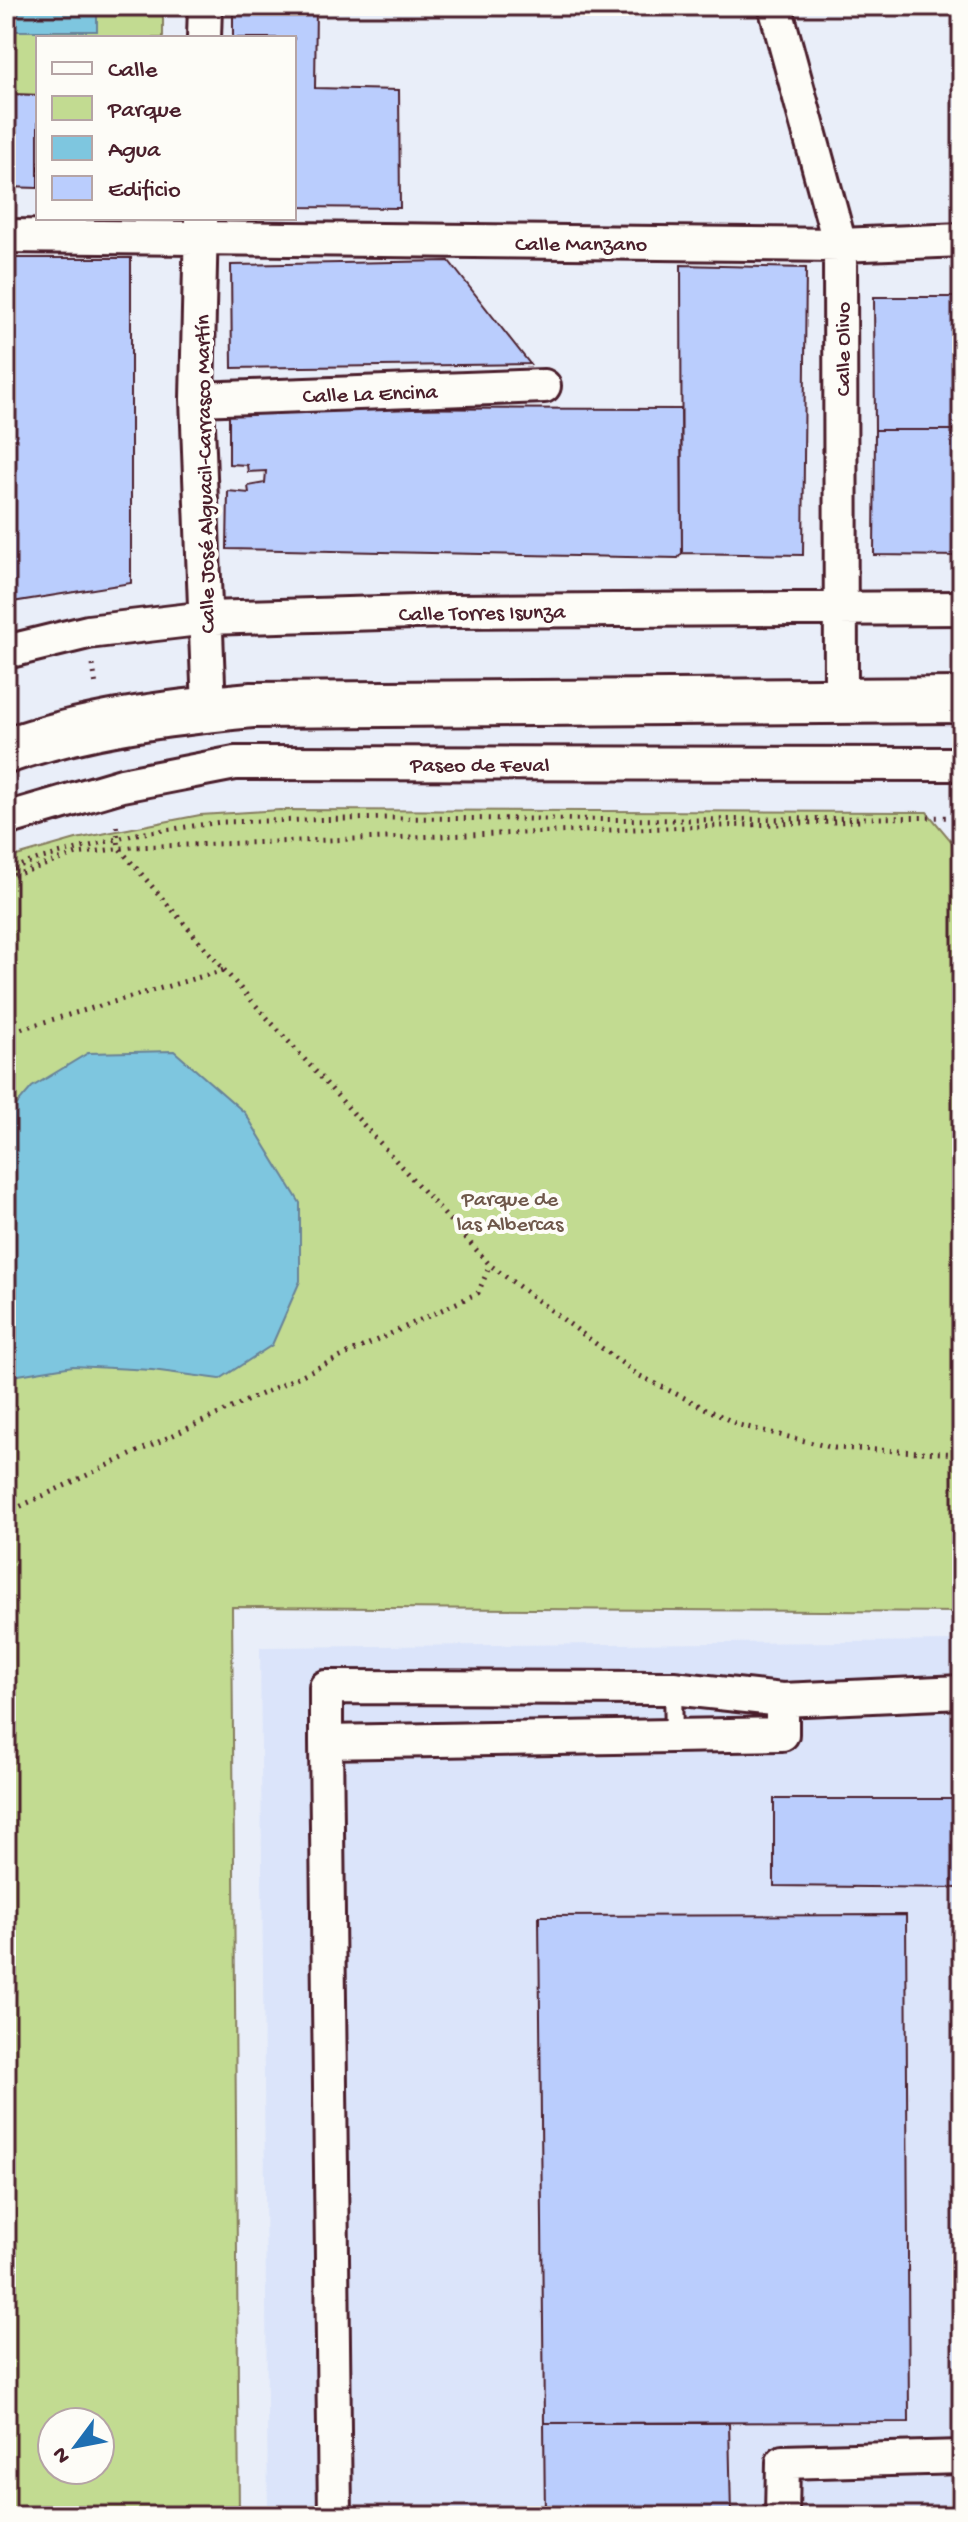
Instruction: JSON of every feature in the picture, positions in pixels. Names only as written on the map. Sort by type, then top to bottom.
[{"type":"main road","points":[[6,751],[101,724],[252,705],[962,700]]},
{"type":"street","points":[[204,36],[205,6]]},
{"type":"street","name":"Calle Olivo","points":[[775,6],[840,245],[841,700]]},
{"type":"street","name":"Calle Manzano","points":[[6,236],[201,229],[840,245],[962,240]]},
{"type":"street","name":"Calle José Alguacil-Carrasco Martín","points":[[201,229],[197,399],[209,709]]},
{"type":"street","name":"Calle La Encina","points":[[197,399],[544,386]]},
{"type":"street","name":"Calle Torres Isunza","points":[[6,652],[88,632],[207,618],[450,611],[962,608]]},
{"type":"street","name":"Paseo de Feval","points":[[6,819],[122,785],[235,763],[962,764]]},
{"type":"street","points":[[335,2516],[326,1687],[673,1688],[782,1700],[962,1692]]},
{"type":"street","points":[[326,1742],[782,1734],[782,1700]]},
{"type":"street","points":[[782,2516],[783,2462],[962,2457]]},
{"type":"lane","points":[[673,1688],[674,1736]]},
{"type":"path","points":[[6,878],[77,854],[119,848],[962,817]]},
{"type":"path","points":[[6,871],[38,859],[137,834],[221,822],[387,818],[703,820],[962,817]]},
{"type":"path","points":[[119,848],[224,970],[490,1265],[638,1375],[739,1425],[834,1448],[962,1454]]},
{"type":"path","points":[[6,1033],[224,970]]},
{"type":"path","points":[[6,1513],[478,1293],[490,1265]]},
{"type":"shaded area","points":[[962,1641],[962,2516],[268,2516],[260,1647]]},
{"type":"green space","points":[[6,6],[163,6],[163,36],[36,36],[36,95],[6,94]]},
{"type":"green space","name":"Parque de las Albercas","points":[[280,810],[927,812],[958,849],[962,1612],[232,1607],[239,2516],[6,2516],[6,859],[76,839],[200,815]]},
{"type":"water","points":[[6,6],[97,6],[97,31],[6,31]]},
{"type":"water","points":[[174,1051],[245,1113],[300,1203],[300,1281],[272,1345],[220,1379],[152,1370],[73,1366],[6,1377],[6,1117],[32,1087],[88,1053]]},
{"type":"building","points":[[233,6],[316,6],[315,88],[399,90],[400,208],[296,207],[296,36],[233,36]]},
{"type":"building","points":[[6,94],[36,95],[36,188],[6,187]]},
{"type":"building","points":[[6,258],[131,258],[131,583],[6,603]]},
{"type":"building","points":[[449,261],[530,364],[232,368],[231,265]]},
{"type":"building","points":[[681,265],[806,268],[803,555],[682,553]]},
{"type":"building","points":[[874,297],[962,297],[962,430],[875,430]]},
{"type":"building","points":[[229,408],[681,409],[682,553],[678,558],[227,549],[228,491],[249,493],[248,486],[265,483],[266,471],[248,472],[247,465],[229,464]]},
{"type":"building","points":[[875,430],[962,430],[962,556],[874,555]]},
{"type":"building","points":[[774,1799],[962,1799],[962,1888],[774,1886]]},
{"type":"building","points":[[906,1915],[909,2422],[544,2423],[539,1916]]},
{"type":"building","points":[[544,2423],[729,2423],[731,2516],[545,2516]]}]
